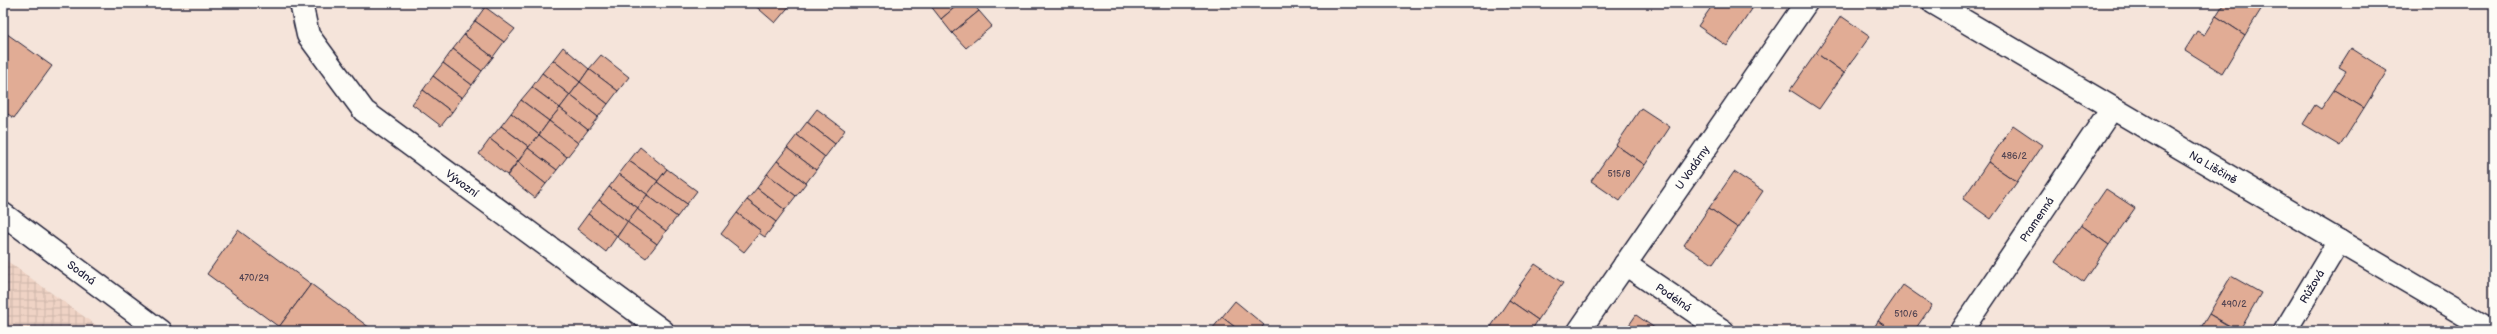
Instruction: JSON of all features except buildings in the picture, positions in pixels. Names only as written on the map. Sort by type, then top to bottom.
[{"type":"street","name":"Vývozní","points":[[301,3],[308,35],[364,111],[664,331]]},
{"type":"street","name":"U Vodárny","points":[[1579,331],[1806,3]]},
{"type":"street","name":"Na Liščině","points":[[1934,3],[2492,331]]},
{"type":"street","name":"Pramenná","points":[[1961,331],[2112,108]]},
{"type":"street","name":"Sodná","points":[[3,214],[160,331]]},
{"type":"street","name":"Růžová","points":[[2285,331],[2339,241]]},
{"type":"street","name":"Podélná","points":[[1625,264],[1723,331]]},
{"type":"shaded area","points":[[3,258],[104,331],[3,331]]}]
